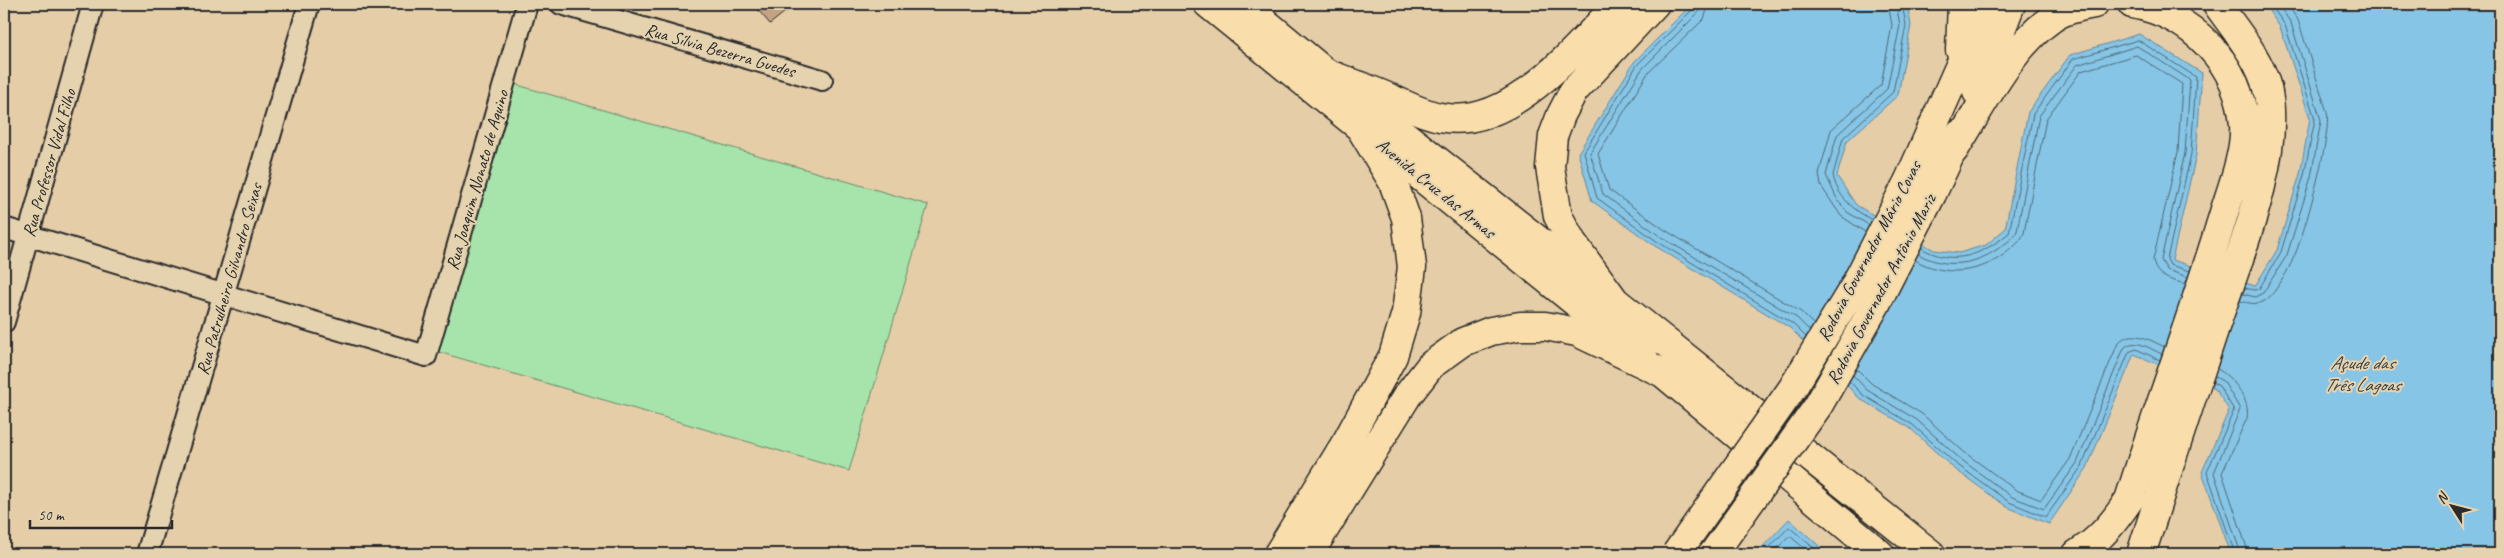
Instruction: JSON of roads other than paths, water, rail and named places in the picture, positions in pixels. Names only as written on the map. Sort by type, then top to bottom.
[{"type":"main road","name":"Avenida Cruz das Armas","points":[[1208,4],[1358,124],[1663,374]]},
{"type":"main road","name":"Avenida Cruz das Armas","points":[[1243,4],[1326,73],[1615,301]]},
{"type":"main road","points":[[1326,73],[1440,117],[1470,117],[1492,112],[1528,92],[1554,70],[1618,4]]},
{"type":"main road","points":[[1655,4],[1573,92],[1553,136],[1550,168],[1558,216],[1572,242],[1615,301],[1924,548],[1944,554]]},
{"type":"main road","points":[[1958,72],[1962,4]]},
{"type":"main road","points":[[1958,72],[1987,4]]},
{"type":"main road","name":"Rodovia Governador Antônio Mariz","points":[[1713,554],[1818,406],[1876,304],[1954,150],[2011,4]]},
{"type":"main road","points":[[1954,150],[2003,72],[2029,37],[2052,18],[2071,9],[2094,4]]},
{"type":"main road","points":[[2132,4],[2161,11],[2177,18],[2196,34],[2227,69],[2240,99],[2245,126],[2221,268],[2195,387],[2141,554]]},
{"type":"main road","points":[[2077,554],[2091,545],[2112,526],[2129,500],[2169,377],[2221,268],[2267,161],[2272,125],[2267,88],[2257,62],[2217,4]]},
{"type":"main road","name":"Rodovia Governador Mário Covas","points":[[1676,554],[1730,480],[1792,389],[1854,287],[1909,180],[1958,72]]},
{"type":"main road","points":[[1278,554],[1348,439],[1393,356],[1406,313],[1412,267],[1406,218],[1393,182],[1358,124]]},
{"type":"main road","points":[[1309,554],[1407,396],[1431,365],[1463,342],[1490,331],[1520,326],[1545,326],[1577,332],[1663,374],[1880,554]]},
{"type":"street","name":"Rua Professor Vidal Filho","points":[[4,322],[93,4]]},
{"type":"street","name":"Rua Patrulheiro Gilvandro Seixas","points":[[147,554],[309,4]]},
{"type":"street","name":"Rua Joaquim Nonato de Aquino","points":[[224,296],[426,356],[527,4]]},
{"type":"street","name":"Rua Sílvia Bezerra Guedes","points":[[561,4],[822,80]]},
{"type":"street","points":[[4,228],[224,296]]},
{"type":"water","name":"Açude das Três Lagoas","points":[[1692,4],[1907,4],[1911,25],[1898,95],[1847,141],[1837,176],[1856,205],[1934,250],[1959,253],[1986,245],[2005,229],[2028,112],[2070,55],[2139,34],[2202,73],[2196,155],[2172,260],[2255,286],[2277,250],[2300,174],[2310,118],[2280,27],[2264,4],[2500,4],[2500,554],[2231,554],[2202,472],[2229,410],[2215,389],[2134,354],[2087,468],[2049,524],[2007,507],[1952,467],[1910,428],[1860,399],[1790,328],[1655,246],[1592,201],[1578,153],[1634,62]]},
{"type":"water","points":[[1789,519],[1828,554],[1756,554]]}]
